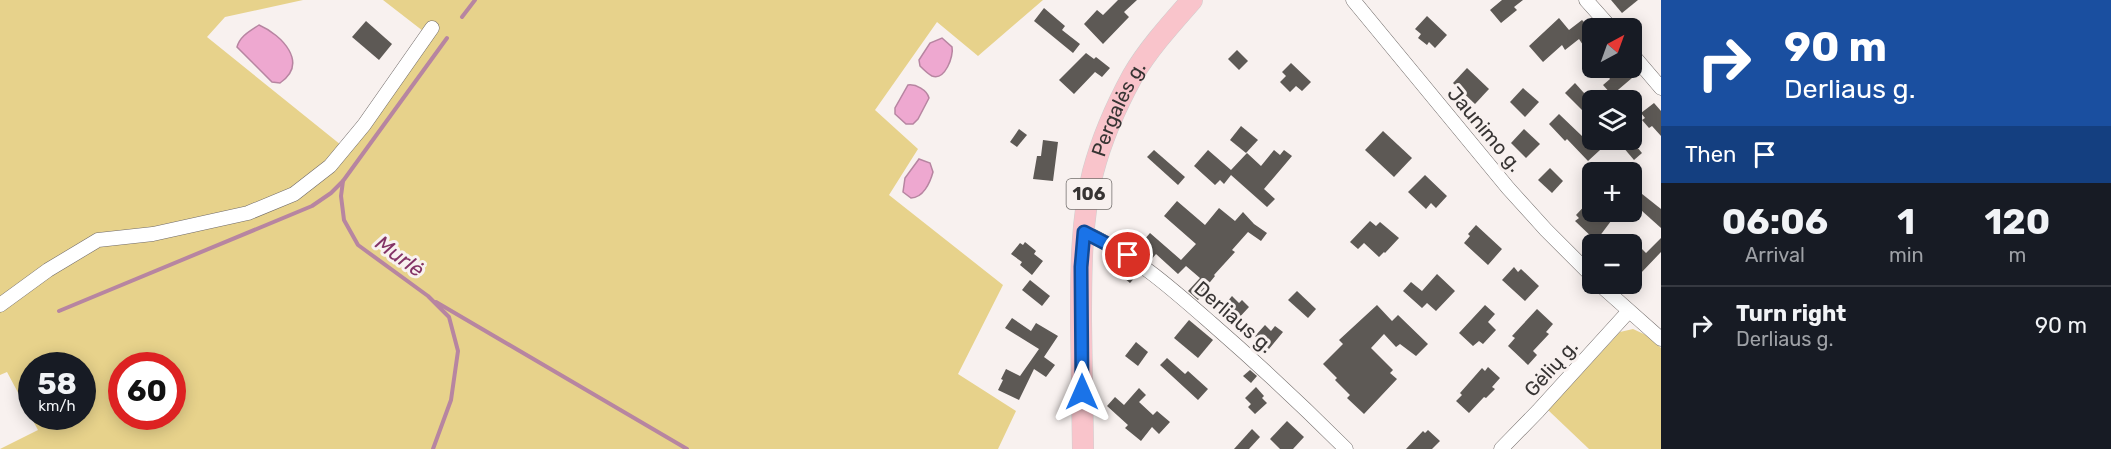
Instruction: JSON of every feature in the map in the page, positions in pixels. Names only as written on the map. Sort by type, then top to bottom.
[{"type":"main road","name":"Pergalės g.","points":[[1083,449],[1081,267],[1093,173],[1114,111],[1142,62],[1163,33],[1192,0]]},
{"type":"street","name":"Jaunimo g.","points":[[1353,0],[1508,188],[1582,266]]},
{"type":"street","points":[[1587,0],[1602,18]]},
{"type":"street","points":[[0,305],[48,270],[98,240],[153,234],[248,213],[294,194],[330,166],[364,125],[432,28]]},
{"type":"street","points":[[1642,66],[1661,88]]},
{"type":"street","name":"Derliaus g.","points":[[1084,232],[1128,255],[1182,298],[1274,377],[1346,449]]},
{"type":"street","points":[[1609,294],[1661,339]]},
{"type":"street","name":"Gėlių g.","points":[[1501,449],[1628,312]]},
{"type":"shaded area","points":[[0,0],[303,0],[225,17],[207,37],[341,145],[423,31],[383,0],[1043,0],[978,56],[937,22],[875,110],[918,149],[889,195],[1003,285],[958,374],[1016,411],[998,449],[0,449],[38,430],[96,430],[96,352],[18,352],[18,393],[7,372],[0,375]]},
{"type":"shaded area","points":[[259,25],[283,42],[292,58],[292,67],[280,83],[272,82],[237,47],[243,37]]},
{"type":"shaded area","points":[[942,38],[952,47],[952,56],[948,67],[937,77],[927,73],[920,66],[919,60],[930,43]]},
{"type":"shaded area","points":[[908,85],[921,88],[929,98],[913,124],[906,124],[895,114],[895,108]]},
{"type":"shaded area","points":[[919,159],[930,163],[933,172],[922,193],[911,198],[903,192],[905,178]]},
{"type":"shaded area","points":[[1633,329],[1646,335],[1661,348],[1661,449],[1589,449],[1548,410],[1620,332]]},
{"type":"building","points":[[1118,0],[1137,0],[1124,12],[1129,17],[1103,44],[1084,24],[1097,10],[1103,15]]},
{"type":"building","points":[[1502,0],[1523,0],[1514,7],[1517,10],[1501,23],[1490,10]]},
{"type":"building","points":[[1611,0],[1638,0],[1622,13]]},
{"type":"building","points":[[1044,8],[1065,26],[1062,30],[1080,44],[1073,53],[1034,21]]},
{"type":"building","points":[[1427,16],[1447,35],[1435,48],[1429,42],[1427,45],[1418,38],[1421,34],[1415,29]]},
{"type":"building","points":[[1559,18],[1569,30],[1582,20],[1582,44],[1579,39],[1565,50],[1562,45],[1543,62],[1529,46]]},
{"type":"building","points":[[366,21],[392,44],[379,60],[352,37]]},
{"type":"building","points":[[1237,50],[1248,61],[1239,70],[1228,59]]},
{"type":"building","points":[[1086,53],[1094,59],[1096,57],[1110,68],[1102,77],[1095,72],[1074,94],[1059,80]]},
{"type":"building","points":[[1291,63],[1311,82],[1302,91],[1296,86],[1290,92],[1280,82],[1286,76],[1282,72]]},
{"type":"building","points":[[1467,68],[1489,89],[1475,104],[1453,83]]},
{"type":"building","points":[[1632,78],[1618,90],[1608,90],[1603,85],[1610,79]]},
{"type":"building","points":[[1575,83],[1582,91],[1582,110],[1565,93]]},
{"type":"building","points":[[1523,88],[1539,102],[1525,117],[1510,102]]},
{"type":"building","points":[[1654,103],[1661,111],[1661,136],[1652,126],[1649,128],[1642,120],[1645,118],[1642,112]]},
{"type":"building","points":[[1559,114],[1582,136],[1582,150],[1600,150],[1588,161],[1549,124]]},
{"type":"building","points":[[1241,126],[1258,140],[1246,153],[1230,140]]},
{"type":"building","points":[[1019,129],[1027,135],[1017,147],[1010,142]]},
{"type":"building","points":[[1524,129],[1540,144],[1526,158],[1511,143]]},
{"type":"building","points":[[1383,131],[1412,158],[1394,177],[1365,150]]},
{"type":"building","points":[[1043,140],[1058,142],[1053,181],[1033,179],[1037,156],[1041,156]]},
{"type":"building","points":[[1154,150],[1185,177],[1178,185],[1147,157]]},
{"type":"building","points":[[1208,150],[1231,170],[1247,153],[1261,166],[1274,150],[1280,155],[1284,150],[1292,156],[1264,189],[1275,199],[1267,207],[1231,175],[1224,184],[1220,180],[1215,185],[1194,166]]},
{"type":"building","points":[[1626,150],[1639,150],[1642,153],[1634,160]]},
{"type":"building","points":[[1550,168],[1563,181],[1552,193],[1538,180]]},
{"type":"building","points":[[1425,175],[1447,196],[1436,208],[1431,203],[1426,209],[1408,192]]},
{"type":"building","points":[[1642,194],[1661,209],[1661,228],[1642,211]]},
{"type":"building","points":[[1177,201],[1205,225],[1219,208],[1235,221],[1243,212],[1267,233],[1261,241],[1248,232],[1232,250],[1235,252],[1214,275],[1206,287],[1208,289],[1198,300],[1188,291],[1200,278],[1186,266],[1178,274],[1156,254],[1151,260],[1137,248],[1150,233],[1181,260],[1196,244],[1164,216]]},
{"type":"building","points":[[1582,209],[1582,222],[1610,222],[1601,234],[1589,234],[1575,221],[1579,218],[1576,215]]},
{"type":"building","points":[[1370,221],[1376,226],[1380,222],[1399,238],[1379,257],[1364,243],[1358,249],[1350,242]]},
{"type":"building","points":[[1476,225],[1502,249],[1488,265],[1464,243]]},
{"type":"building","points":[[1661,238],[1661,252],[1642,272],[1642,249],[1646,253]]},
{"type":"building","points":[[1025,242],[1043,261],[1032,275],[1020,265],[1022,262],[1011,254],[1020,243],[1023,245]]},
{"type":"building","points":[[1123,264],[1137,275],[1130,283],[1117,272]]},
{"type":"building","points":[[1514,267],[1518,272],[1521,269],[1539,286],[1525,301],[1502,280]]},
{"type":"building","points":[[1437,274],[1455,291],[1436,311],[1427,303],[1422,308],[1403,291],[1411,282],[1422,291]]},
{"type":"building","points":[[1030,280],[1050,296],[1042,306],[1022,290]]},
{"type":"building","points":[[1297,291],[1316,309],[1308,318],[1288,300]]},
{"type":"building","points":[[1232,296],[1239,303],[1242,300],[1249,307],[1236,321],[1222,308]]},
{"type":"building","points":[[1377,305],[1392,321],[1398,315],[1428,344],[1416,356],[1400,344],[1396,347],[1384,334],[1371,348],[1393,370],[1390,373],[1397,379],[1364,414],[1347,398],[1350,395],[1323,364],[1343,344],[1339,340]]},
{"type":"building","points":[[1485,305],[1495,314],[1488,322],[1496,330],[1483,344],[1479,341],[1473,346],[1459,333]]},
{"type":"building","points":[[1537,309],[1553,324],[1546,332],[1549,334],[1533,351],[1537,355],[1528,365],[1508,346],[1515,338],[1512,336]]},
{"type":"building","points":[[1012,318],[1031,331],[1036,323],[1058,336],[1044,357],[1055,365],[1046,377],[1034,369],[1019,400],[998,390],[1003,380],[1001,379],[1006,369],[1020,376],[1039,349],[1005,328]]},
{"type":"building","points":[[1189,320],[1213,340],[1198,358],[1174,338]]},
{"type":"building","points":[[1265,325],[1271,331],[1275,326],[1283,332],[1269,349],[1265,345],[1262,349],[1255,343],[1258,339],[1255,336]]},
{"type":"building","points":[[1136,342],[1148,352],[1138,366],[1125,356]]},
{"type":"building","points":[[1167,358],[1185,374],[1188,371],[1208,389],[1198,400],[1160,365]]},
{"type":"building","points":[[1488,367],[1500,378],[1492,387],[1495,389],[1469,413],[1456,401],[1462,395],[1460,393],[1482,368],[1485,371]]},
{"type":"building","points":[[1250,370],[1257,376],[1251,383],[1243,376]]},
{"type":"building","points":[[1256,387],[1267,403],[1255,414],[1248,407],[1251,404],[1245,398]]},
{"type":"building","points":[[1139,388],[1146,395],[1139,402],[1153,415],[1157,411],[1170,422],[1159,434],[1152,427],[1141,441],[1125,428],[1128,425],[1107,406],[1115,397],[1124,405]]},
{"type":"building","points":[[1287,421],[1304,437],[1293,449],[1280,449],[1270,439]]},
{"type":"building","points":[[1252,429],[1260,437],[1249,449],[1234,449]]},
{"type":"building","points":[[1428,430],[1440,441],[1432,449],[1406,449],[1423,431],[1425,433]]},
{"type":"waterway","name":"Murlė","points":[[462,17],[475,0]]},
{"type":"waterway","name":"Murlė","points":[[433,449],[451,400],[458,351],[449,317],[428,296],[358,245],[344,220],[341,196],[343,181],[447,38]]},
{"type":"waterway","points":[[59,311],[312,206],[331,193],[343,181]]},
{"type":"waterway","points":[[436,302],[687,449]]},
{"type":"route","points":[[1082,392],[1081,267],[1084,232],[1128,255]]}]
